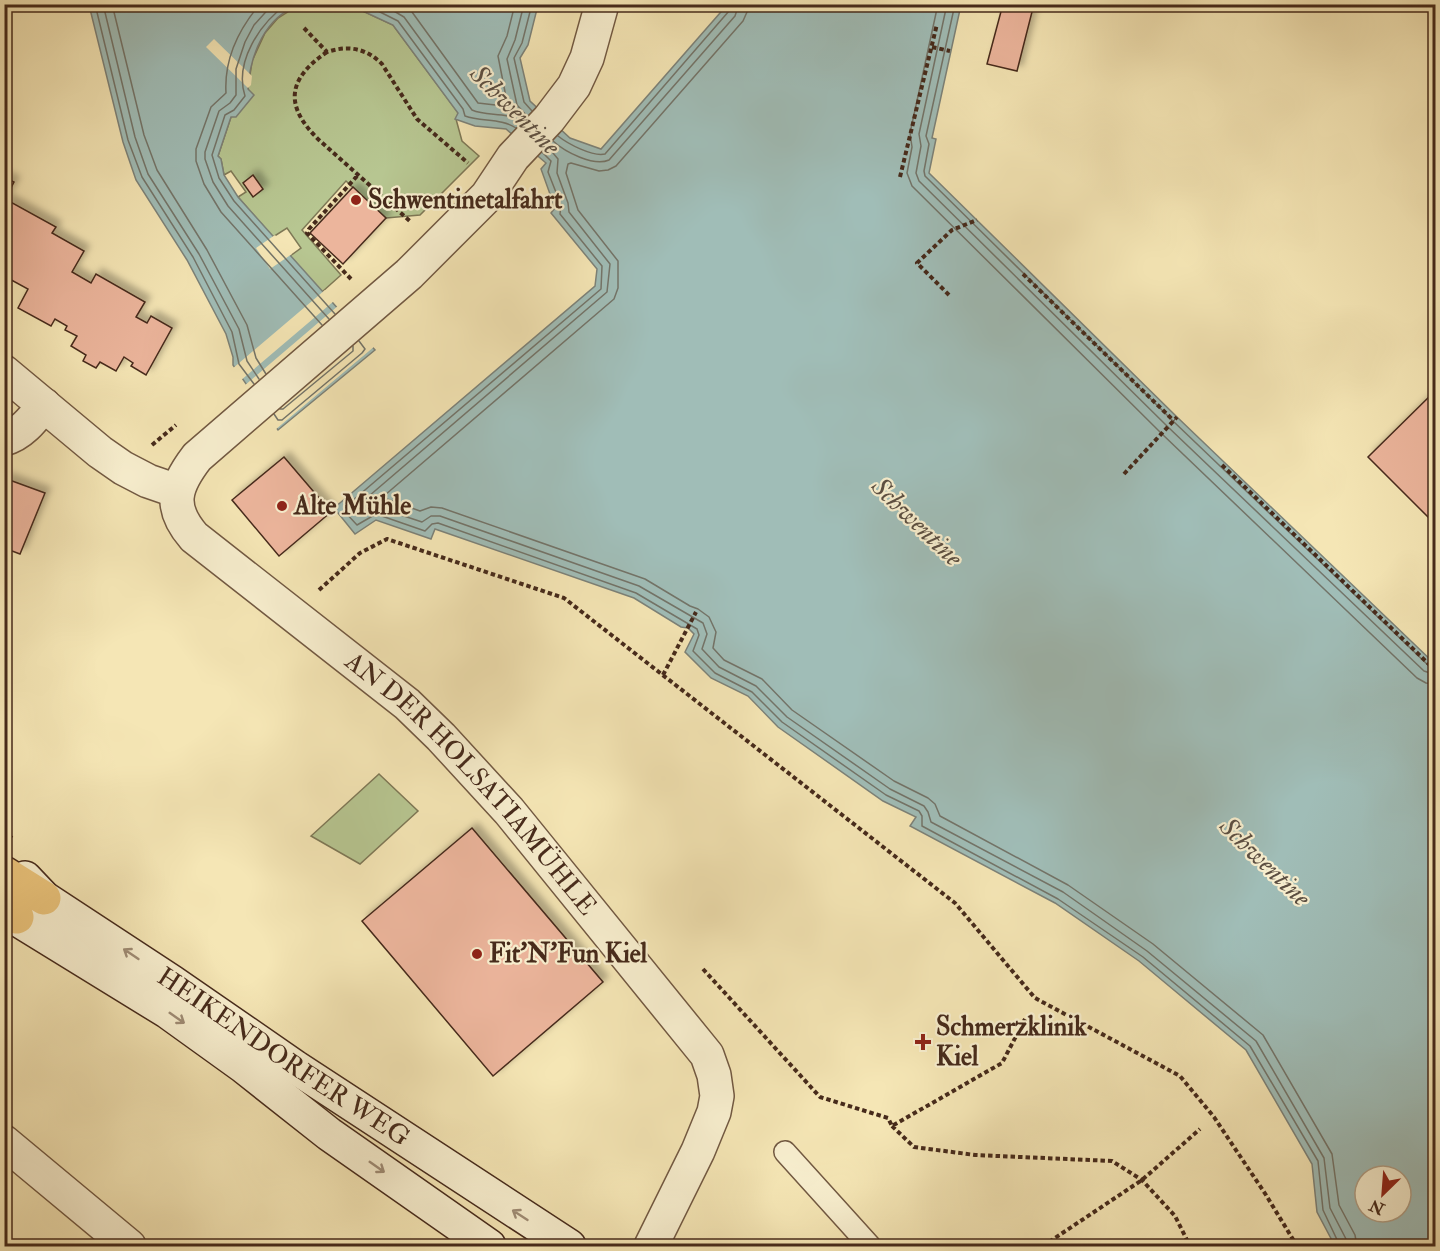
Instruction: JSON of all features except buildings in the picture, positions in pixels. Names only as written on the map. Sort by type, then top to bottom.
[{"type":"highway","points":[[4,873],[44,898]]},
{"type":"street","points":[[4,372],[123,468],[148,481],[177,491],[197,457],[409,274],[487,196],[513,157],[549,119],[582,72],[602,4]]},
{"type":"street","points":[[4,439],[25,427],[44,405]]},
{"type":"street","name":"AN DER HOLSATIAMÜHLE","points":[[177,491],[179,515],[194,537],[407,704],[472,770],[531,838],[707,1055],[714,1075],[717,1096],[714,1112],[698,1151],[651,1246]]},
{"type":"street","name":"HEIKENDORFER WEG","points":[[4,857],[44,898],[162,975],[305,1074],[569,1246]]},
{"type":"street","name":"HEIKENDORFER WEG","points":[[9,912],[210,1041],[329,1134],[489,1246]]},
{"type":"street","points":[[4,1143],[129,1246]]},
{"type":"lane","points":[[785,1152],[870,1246]]},
{"type":"path","points":[[900,177],[937,24]]},
{"type":"path","points":[[304,28],[327,52]]},
{"type":"path","points":[[932,47],[950,51]]},
{"type":"path","points":[[417,228],[306,127],[299,117],[296,104],[297,82],[310,64],[327,52],[345,48],[357,48],[375,57],[382,64],[417,119],[476,169]]},
{"type":"path","points":[[351,279],[308,233],[309,229],[358,175]]},
{"type":"path","points":[[949,295],[917,263],[952,230],[977,220]]},
{"type":"path","points":[[1023,274],[1175,419],[1124,474]]},
{"type":"path","points":[[123,468],[178,424]]},
{"type":"path","points":[[1222,465],[1436,671]]},
{"type":"path","points":[[333,576],[360,553],[387,539],[564,598],[955,903],[1035,998],[1180,1076],[1214,1117],[1297,1246]]},
{"type":"path","points":[[663,675],[696,612]]},
{"type":"path","points":[[703,969],[820,1097],[888,1118],[892,1126],[914,1147],[975,1155],[1112,1161],[1142,1180],[1175,1216],[1190,1246]]},
{"type":"path","points":[[892,1126],[1002,1063],[1025,1019]]},
{"type":"path","points":[[1043,1246],[1142,1180],[1200,1129]]},
{"type":"green space","points":[[300,4],[352,6],[393,25],[459,114],[456,119],[462,141],[479,156],[420,215],[386,218],[346,181],[302,230],[341,275],[322,292],[290,256],[301,248],[287,228],[273,237],[238,197],[246,192],[231,171],[224,175],[221,159],[218,156],[231,117],[248,89],[252,61],[265,33],[278,18]]},
{"type":"green space","points":[[379,774],[418,811],[360,864],[311,836]]},
{"type":"water","points":[[89,5],[300,5],[277,18],[262,38],[249,76],[248,89],[254,95],[236,117],[231,117],[218,156],[221,159],[224,175],[238,197],[375,350],[278,430],[233,365],[226,334],[187,260],[136,180],[123,142]]},
{"type":"water","name":"Schwentine","points":[[345,5],[538,5],[528,45],[520,58],[530,101],[570,138],[601,149],[727,5],[961,5],[932,138],[936,139],[929,173],[1177,417],[1435,664],[1435,1246],[1335,1246],[1317,1212],[1312,1164],[1246,1050],[1139,961],[1055,903],[910,826],[916,817],[883,801],[778,727],[748,696],[711,678],[685,652],[694,634],[688,628],[681,627],[634,598],[435,529],[431,539],[376,520],[355,534],[334,508],[595,286],[597,269],[551,213],[555,208],[541,169],[546,163],[506,129],[475,126],[455,119],[458,113],[393,25]]},
{"type":"pier","points":[[214,39],[252,76],[251,85],[248,88],[206,47]]},
{"type":"pier","points":[[275,235],[292,254],[270,269],[256,248]]},
{"type":"pier","points":[[325,290],[334,301],[240,381],[232,369]]},
{"type":"pier","points":[[339,305],[375,346],[275,430],[244,386]]},
{"type":"place","name":"Schwentinetalfahrt","points":[[356,200]]},
{"type":"place","name":"Alte Mühle","points":[[282,506]]},
{"type":"place","name":"Fit'N'Fun Kiel","points":[[477,954]]},
{"type":"place","name":"Schmerzklinik Kiel","points":[[923,1042]]}]
